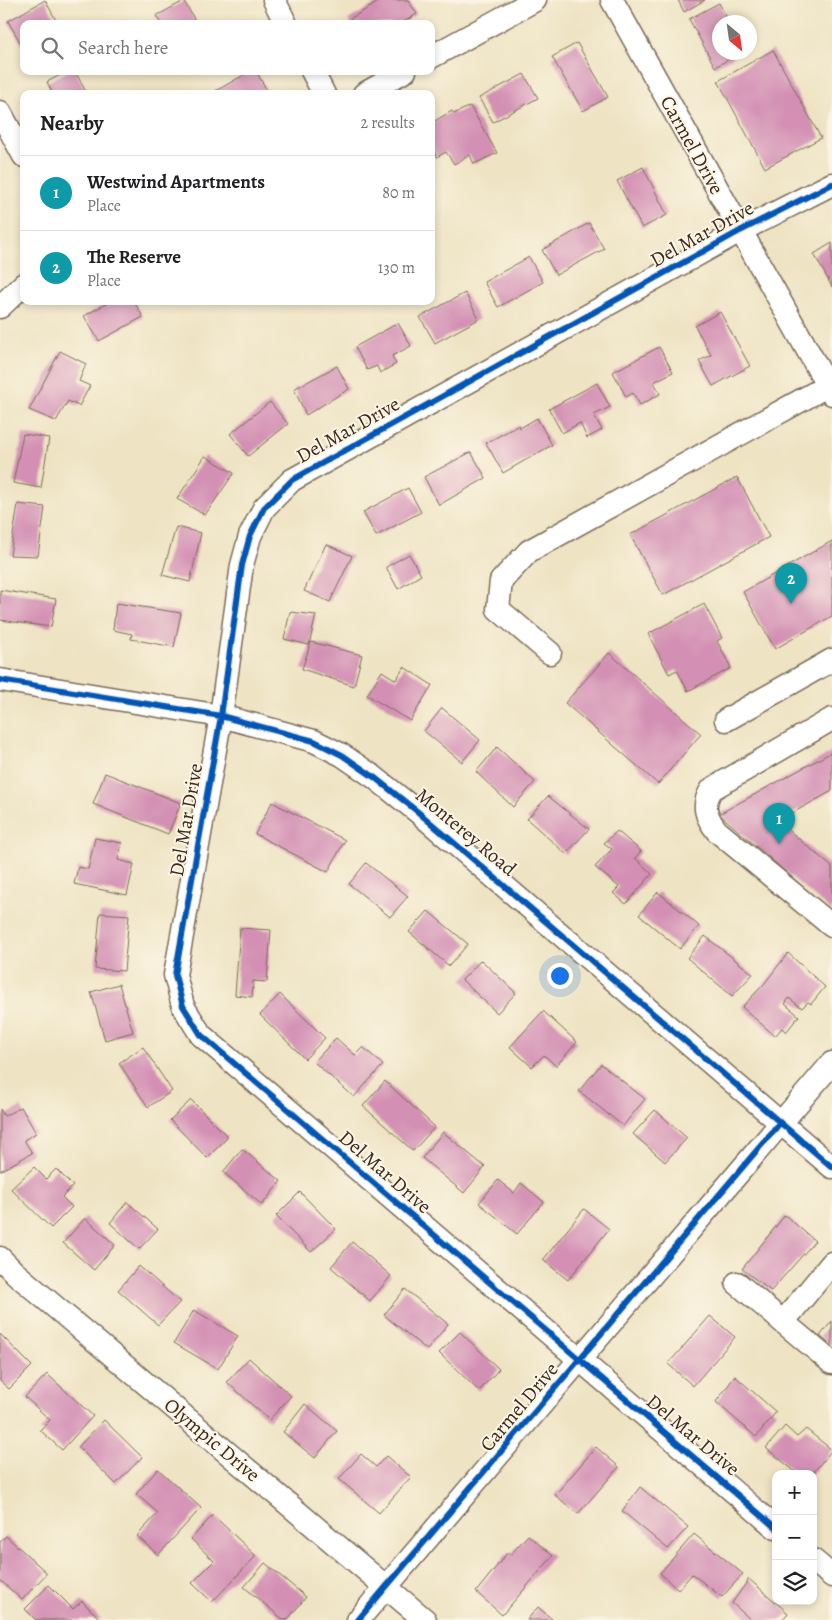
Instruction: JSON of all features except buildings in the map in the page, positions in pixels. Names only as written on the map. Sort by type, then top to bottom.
[{"type":"street","points":[[274,0],[284,20]]},
{"type":"street","points":[[435,55],[534,0]]},
{"type":"street","name":"Carmel Drive","points":[[612,0],[830,390]]},
{"type":"street","points":[[314,75],[322,90]]},
{"type":"street","points":[[371,90],[398,75]]},
{"type":"street","points":[[0,112],[20,149]]},
{"type":"street","name":"Del Mar Drive","points":[[772,1525],[201,1035],[183,1006],[175,975],[221,716],[242,565],[250,536],[264,508],[292,480],[740,231],[832,184]]},
{"type":"street","points":[[0,307],[20,288]]},
{"type":"street","points":[[550,653],[498,609],[500,581],[530,551],[830,390]]},
{"type":"street","points":[[726,720],[832,660]]},
{"type":"street","name":"Monterey Road","points":[[0,680],[221,716],[314,742],[342,755],[374,777],[434,825],[832,1167]]},
{"type":"street","points":[[832,719],[712,789],[706,798],[706,810],[709,820],[717,831],[832,926]]},
{"type":"street","name":"Carmel Drive","points":[[358,1620],[832,1063]]},
{"type":"street","name":"Olympic Drive","points":[[0,1258],[15,1274],[424,1620]]},
{"type":"street","points":[[783,1322],[832,1263]]},
{"type":"street","points":[[736,1282],[832,1364]]},
{"type":"street","points":[[817,1563],[832,1576]]},
{"type":"cycle path","points":[[772,1525],[201,1035],[183,1006],[175,975],[221,716],[242,565],[250,536],[264,508],[292,480],[740,231],[832,184]]},
{"type":"cycle path","points":[[0,680],[221,716],[314,741],[342,755],[374,777],[418,812],[832,1167]]},
{"type":"cycle path","points":[[358,1620],[780,1123]]},
{"type":"place","name":"The Reserve","points":[[791,604]]},
{"type":"place","name":"Westwind Apartments","points":[[779,844]]}]
